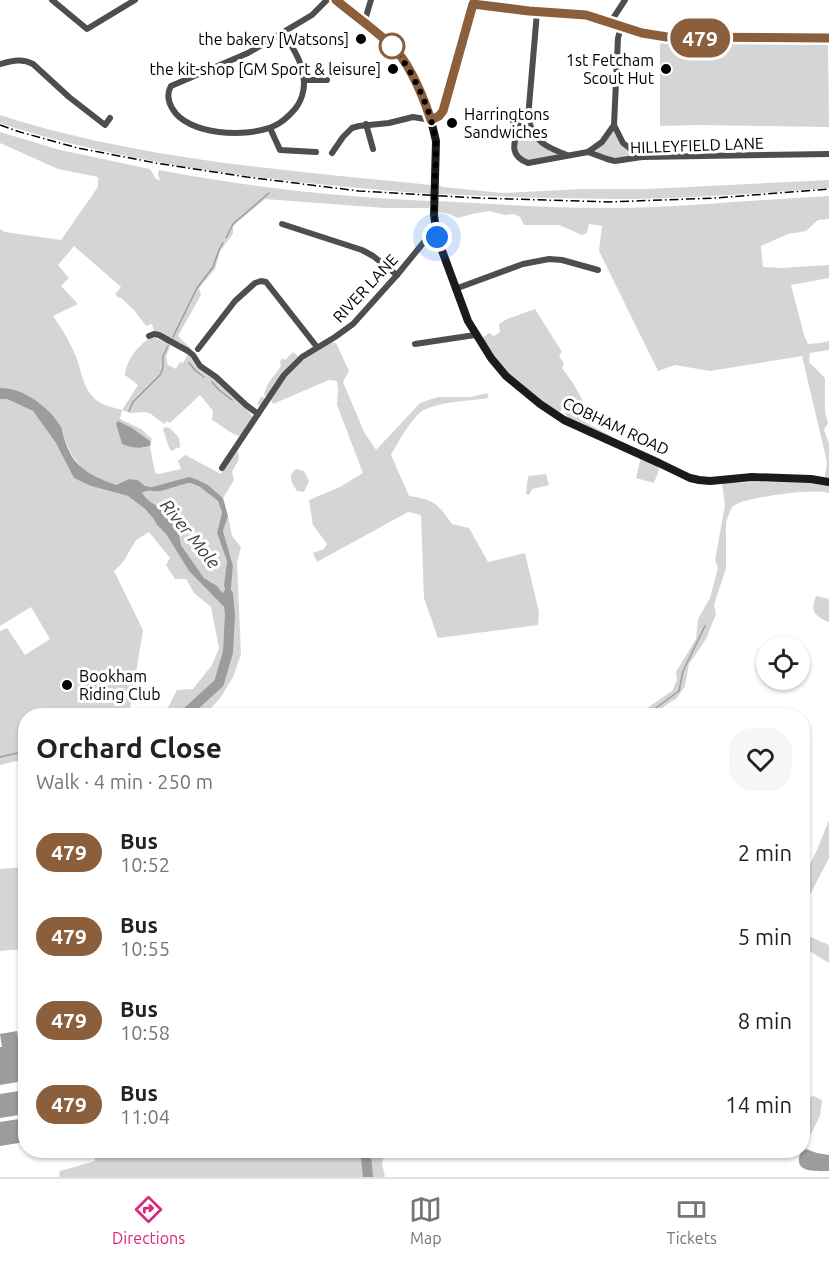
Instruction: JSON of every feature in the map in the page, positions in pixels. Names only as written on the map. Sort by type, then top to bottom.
[{"type":"street","points":[[52,0],[87,29],[135,0]]},
{"type":"street","points":[[283,32],[300,61],[304,80],[303,94],[286,119],[270,128],[230,133],[194,126],[175,113],[168,94],[174,84],[238,58],[312,15],[327,0]]},
{"type":"street","name":"COBHAM ROAD","points":[[336,0],[392,46],[403,60],[422,98],[431,120],[436,147],[434,215],[437,237],[468,321],[475,335],[506,376],[551,412],[582,429],[680,474],[699,480],[752,477],[811,479],[829,482]]},
{"type":"street","points":[[364,23],[371,0]]},
{"type":"street","points":[[609,23],[625,0]]},
{"type":"street","points":[[332,153],[348,132],[359,126],[389,123],[413,117],[431,120],[439,116],[443,111],[474,2],[537,12],[586,15],[642,33],[668,37],[829,38]]},
{"type":"street","name":"HILLEYFIELD LANE","points":[[537,12],[527,111],[530,126],[541,143],[567,155]]},
{"type":"street","points":[[621,27],[618,38],[614,125],[623,143],[642,158]]},
{"type":"street","points":[[0,64],[20,60],[28,61],[105,125],[110,118]]},
{"type":"street","points":[[304,80],[327,80]]},
{"type":"street","name":"HILLEYFIELD LANE","points":[[527,111],[514,142],[514,150],[519,159],[528,163],[588,152],[615,161],[642,158],[829,154]]},
{"type":"street","points":[[366,124],[373,149]]},
{"type":"street","points":[[588,152],[602,142],[614,125]]},
{"type":"street","points":[[270,128],[280,150],[316,152]]},
{"type":"street","points":[[282,224],[362,250],[397,275]]},
{"type":"street","name":"RIVER LANE","points":[[222,468],[284,375],[302,357],[353,324],[424,242],[437,237]]},
{"type":"street","points":[[455,289],[523,264],[549,259],[562,260],[598,270]]},
{"type":"street","points":[[198,349],[235,301],[255,283],[261,281],[266,282],[317,347]]},
{"type":"street","points":[[149,336],[159,334],[188,351],[200,366],[258,414]]},
{"type":"street","points":[[415,344],[475,335]]},
{"type":"shaded area","points":[[660,41],[828,42],[829,127],[660,126]]},
{"type":"shaded area","points":[[0,115],[106,143],[159,153],[268,168],[431,185],[431,194],[271,179],[164,163],[59,141],[0,123]]},
{"type":"shaded area","points":[[525,121],[530,131],[559,154],[528,162],[522,157],[516,144]]},
{"type":"shaded area","points":[[0,132],[60,150],[150,169],[156,179],[160,180],[159,170],[294,190],[431,201],[429,208],[384,208],[265,199],[235,224],[233,234],[220,251],[215,269],[199,288],[201,295],[178,336],[191,349],[154,331],[152,324],[146,326],[134,310],[115,294],[121,287],[74,246],[58,265],[69,278],[61,286],[78,304],[53,316],[73,350],[91,395],[101,403],[122,410],[120,419],[141,429],[152,439],[149,442],[132,428],[116,424],[122,443],[143,448],[150,446],[155,473],[159,474],[181,469],[178,461],[185,455],[221,474],[238,450],[239,459],[232,472],[234,480],[223,498],[208,485],[189,478],[152,487],[145,486],[138,480],[129,479],[116,485],[87,472],[74,459],[62,429],[6,388],[0,388],[0,229],[5,232],[61,240],[98,187],[98,177],[58,169],[0,143]]},
{"type":"shaded area","points":[[612,132],[615,132],[633,157],[613,157],[595,152]]},
{"type":"shaded area","points":[[829,180],[829,188],[679,198],[581,199],[438,194],[439,185],[503,193]]},
{"type":"shaded area","points":[[829,196],[829,219],[818,220],[806,231],[788,234],[761,246],[763,267],[829,265],[829,278],[791,285],[808,344],[829,341],[829,350],[810,353],[809,362],[825,378],[825,412],[828,423],[824,430],[829,443],[829,493],[811,491],[775,495],[743,501],[732,507],[726,522],[726,568],[714,605],[716,614],[706,639],[689,664],[685,686],[677,698],[662,708],[647,708],[672,691],[677,680],[676,672],[696,639],[698,619],[710,598],[718,568],[715,560],[725,505],[722,483],[810,481],[824,483],[827,462],[802,356],[710,371],[675,365],[658,371],[599,251],[602,226],[589,224],[587,233],[582,235],[559,225],[524,225],[520,217],[514,214],[505,215],[489,211],[458,218],[438,212],[438,201],[547,207],[678,206]]},
{"type":"shaded area","points":[[535,309],[562,352],[559,355],[564,364],[562,368],[585,405],[579,419],[613,437],[569,419],[564,408],[559,412],[554,411],[504,370],[482,338],[489,333],[494,336],[500,332],[499,324],[507,319]]},
{"type":"shaded area","points":[[152,337],[171,344],[166,357],[168,365],[176,369],[188,354],[198,369],[215,380],[251,414],[253,419],[244,432],[239,436],[235,435],[212,420],[213,411],[200,395],[170,423],[167,421],[164,424],[145,412],[130,413],[122,410],[138,385],[125,375],[128,364],[138,348]]},
{"type":"shaded area","points":[[331,342],[336,343],[349,371],[343,382],[364,432],[376,450],[420,403],[438,397],[471,397],[487,393],[489,398],[447,403],[419,413],[391,455],[409,496],[430,501],[439,507],[452,524],[469,528],[488,562],[525,553],[539,612],[538,625],[438,638],[424,598],[421,515],[408,512],[317,562],[313,553],[324,549],[327,544],[313,525],[309,500],[340,487],[363,473],[337,405],[337,381],[329,380],[273,404],[271,400],[286,376],[300,362]]},
{"type":"shaded area","points":[[293,352],[298,356],[263,406],[258,405],[262,396],[265,399],[267,386],[281,366],[282,358],[285,360]]},
{"type":"shaded area","points":[[0,388],[9,389],[27,395],[43,406],[61,427],[67,447],[75,460],[87,472],[101,479],[116,485],[129,479],[138,480],[145,486],[152,487],[189,477],[208,485],[223,498],[228,516],[223,531],[233,566],[231,589],[233,606],[223,606],[189,571],[166,534],[145,509],[128,496],[91,486],[74,478],[56,443],[33,411],[7,399],[0,399]],"holes":[[[191,483],[218,501],[222,512],[217,533],[227,561],[224,585],[226,594],[224,595],[217,586],[204,578],[181,545],[179,517],[170,508],[158,506],[142,493],[161,491]]]},
{"type":"shaded area","points":[[0,399],[7,399],[33,411],[91,486],[128,496],[145,509],[166,534],[189,571],[223,606],[233,605],[231,589],[233,566],[223,531],[228,516],[232,536],[241,547],[237,562],[241,654],[233,677],[211,708],[168,708],[177,690],[193,689],[212,665],[219,648],[211,607],[194,593],[186,579],[175,579],[166,565],[170,558],[149,532],[136,540],[123,562],[114,571],[143,630],[130,708],[18,708],[18,761],[0,765],[0,631],[7,628],[25,655],[50,639],[31,607],[0,626]]},
{"type":"shaded area","points":[[118,421],[151,442],[150,446],[136,448],[122,444],[116,424]]},
{"type":"shaded area","points":[[165,427],[170,428],[179,438],[180,447],[178,449],[177,447],[173,451],[170,450],[163,430]]},
{"type":"shaded area","points":[[641,457],[660,467],[654,483],[636,478]]},
{"type":"shaded area","points":[[296,469],[304,471],[309,481],[304,492],[297,491],[292,482],[291,477]]},
{"type":"shaded area","points":[[546,474],[549,485],[532,489],[529,495],[526,494],[528,476]]},
{"type":"shaded area","points":[[191,483],[218,501],[222,512],[217,533],[227,561],[224,585],[226,594],[223,596],[217,586],[204,578],[181,545],[179,517],[170,508],[150,502],[142,493],[161,491]]},
{"type":"shaded area","points":[[816,596],[829,599],[829,622],[820,618],[815,612],[813,606]]},
{"type":"shaded area","points":[[829,820],[829,858],[810,895],[810,864]]},
{"type":"shaded area","points":[[18,868],[18,950],[0,951],[0,869]]},
{"type":"shaded area","points":[[810,937],[829,945],[829,963],[810,951]]},
{"type":"shaded area","points":[[17,1031],[18,1082],[0,1085],[0,1047],[2,1047],[0,1034]]},
{"type":"shaded area","points":[[18,1091],[18,1115],[0,1118],[0,1094]]},
{"type":"shaded area","points":[[814,1096],[822,1100],[820,1116],[810,1136],[810,1097]]},
{"type":"shaded area","points":[[18,1119],[18,1143],[0,1146],[0,1122]]},
{"type":"shaded area","points":[[810,1150],[829,1155],[829,1171],[806,1169],[800,1165],[799,1158],[810,1158]]},
{"type":"shaded area","points":[[95,1158],[384,1158],[382,1163],[385,1177],[59,1177],[60,1171],[95,1161]]},
{"type":"waterway","points":[[226,238],[233,224],[269,193]]},
{"type":"waterway","points":[[173,337],[197,288],[213,267],[223,243]]},
{"type":"waterway","points":[[129,411],[133,402],[160,375],[163,368],[163,356],[168,346]]},
{"type":"waterway","points":[[189,363],[204,377]]},
{"type":"waterway","points":[[212,382],[232,400]]},
{"type":"waterway","name":"River Mole","points":[[192,708],[219,683],[228,652],[230,614],[228,594]]},
{"type":"waterway","points":[[656,708],[679,691],[683,671],[705,626]]},
{"type":"waterway","points":[[0,757],[18,753]]},
{"type":"waterway","name":"River Mole","points":[[366,1158],[368,1177]]},
{"type":"railway","points":[[0,125],[78,148],[156,163],[359,191],[609,202],[715,198],[829,189]]},
{"type":"bus line","name":"479","points":[[336,0],[392,46],[415,82],[431,120],[443,111],[473,4],[586,15],[642,33],[667,37],[829,38]]},
{"type":"place","name":"the bakery [Watsons]","points":[[361,39]]},
{"type":"place","name":"the kit-shop [GM Sport & leisure]","points":[[393,69]]},
{"type":"place","name":"1st Fetcham Scout Hut","points":[[666,69]]},
{"type":"place","name":"Harringtons Sandwiches","points":[[452,123]]},
{"type":"place","name":"Bookham Riding Club","points":[[67,685]]},
{"type":"route","points":[[392,46],[415,82],[434,130],[436,147],[434,222],[437,237]]}]
